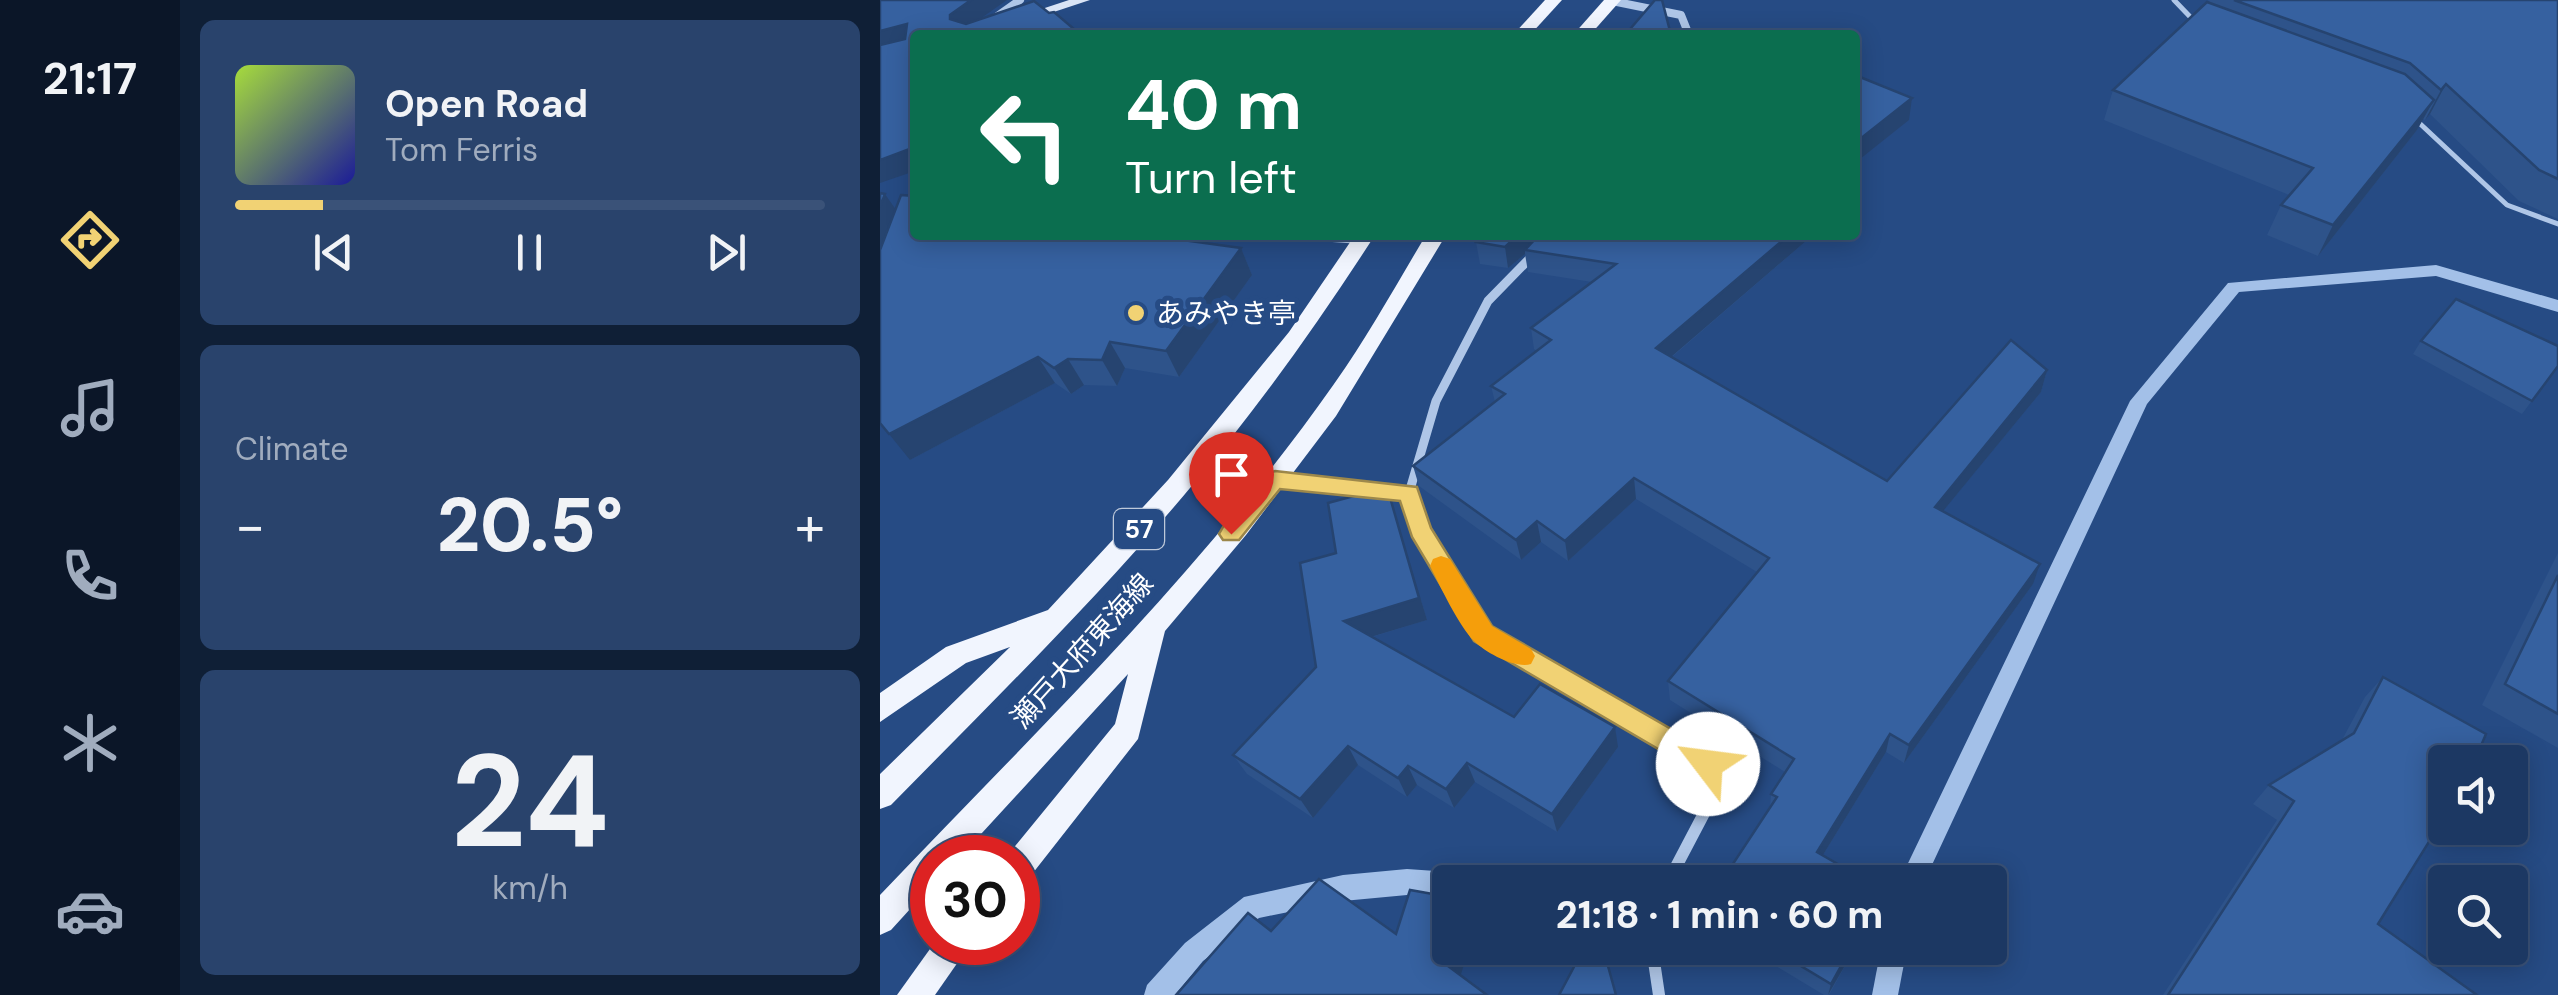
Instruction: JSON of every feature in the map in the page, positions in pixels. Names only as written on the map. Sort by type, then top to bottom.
[{"type":"main road","points":[[1525,30],[1554,0]]},
{"type":"main road","points":[[1586,30],[1612,1]]},
{"type":"main road","name":"瀬戸大府東海線","points":[[880,796],[1058,617],[1189,472],[1297,337],[1362,240]]},
{"type":"main road","name":"瀬戸大府東海線","points":[[960,835],[1152,631],[1275,480],[1331,407],[1433,240]]},
{"type":"main road","points":[[880,709],[956,656],[1058,617]]},
{"type":"main road","points":[[1040,840],[1128,730],[1152,631]]},
{"type":"main road","points":[[880,919],[910,887]]},
{"type":"main road","points":[[914,995],[938,965]]},
{"type":"street","points":[[980,30],[1020,0]]},
{"type":"street","points":[[989,30],[1083,0]]},
{"type":"street","points":[[1612,1],[1681,15],[1687,30]]},
{"type":"street","points":[[1548,240],[1488,301],[1436,401],[1409,494],[1420,530],[1483,634],[1708,764],[1710,802],[1677,865]]},
{"type":"street","points":[[1275,480],[1409,494]]},
{"type":"street","points":[[1655,965],[1659,995]]},
{"type":"lane","points":[[2174,0],[2200,27]]},
{"type":"lane","points":[[2408,113],[2507,206],[2558,224]]},
{"type":"building","points":[[880,0],[971,0],[950,15],[950,19],[966,24],[1034,1],[1075,30],[910,30],[910,149],[880,160],[880,45],[905,39],[907,24],[880,31]]},
{"type":"building","points":[[1655,0],[1662,0],[1670,30],[1629,30]]},
{"type":"building","points":[[2234,0],[2558,0],[2558,179],[2539,170],[2446,84],[2441,90],[2410,63]]},
{"type":"building","points":[[2207,2],[2405,74],[2434,100],[2333,225],[2281,205],[2313,168],[2113,90]]},
{"type":"building","points":[[1860,77],[1912,98],[1860,139]]},
{"type":"building","points":[[901,195],[910,196],[910,240],[1183,240],[1241,248],[1166,351],[1110,342],[1102,360],[1068,359],[1054,368],[1038,357],[889,434],[880,423],[880,250]]},
{"type":"building","points":[[1477,240],[1513,240],[1505,247]]},
{"type":"building","points":[[1534,240],[1783,240],[1656,348],[1887,481],[2011,340],[2047,370],[1935,507],[2040,564],[1909,745],[1890,734],[1817,852],[1840,865],[1732,865],[1777,797],[1771,794],[1794,759],[1668,681],[1769,558],[1634,478],[1565,541],[1537,521],[1516,540],[1413,466],[1505,394],[1491,386],[1551,340],[1531,328],[1616,264],[1525,250]]},
{"type":"building","points":[[2456,299],[2558,346],[2558,366],[2532,401],[2421,341]]},
{"type":"building","points":[[1387,487],[1419,598],[1344,621],[1514,717],[1540,684],[1615,727],[1552,814],[1467,763],[1446,789],[1408,766],[1398,778],[1348,746],[1300,799],[1233,755],[1316,667],[1300,563],[1336,553],[1328,503]]},
{"type":"building","points":[[2558,575],[2558,714],[2505,684]]},
{"type":"building","points":[[2383,677],[2486,734],[2481,745],[2428,745],[2428,843],[2378,924],[2428,960],[2428,965],[2435,965],[2477,995],[2168,995],[2294,801],[2269,785],[2354,733]]},
{"type":"building","points":[[1319,879],[1396,934],[1410,890],[1432,894],[1432,965],[1448,965],[1487,995],[1176,995],[1248,913],[1271,931]]},
{"type":"building","points":[[1575,965],[1608,965],[1616,995],[1559,995]]},
{"type":"building","points":[[1799,965],[1842,965],[1831,984]]},
{"type":"waterway","points":[[1919,865],[2139,401],[2234,287],[2436,270],[2558,306]]},
{"type":"waterway","points":[[1157,995],[1194,952],[1253,906],[1343,888],[1432,884]]},
{"type":"waterway","points":[[1885,995],[1891,965]]},
{"type":"slow traffic","points":[[1441,566],[1483,634],[1522,656]]},
{"type":"place","name":"あみやき亭","points":[[1136,313]]},
{"type":"route","points":[[1231,534],[1275,480],[1409,494],[1420,530],[1483,634],[1708,764]]}]
